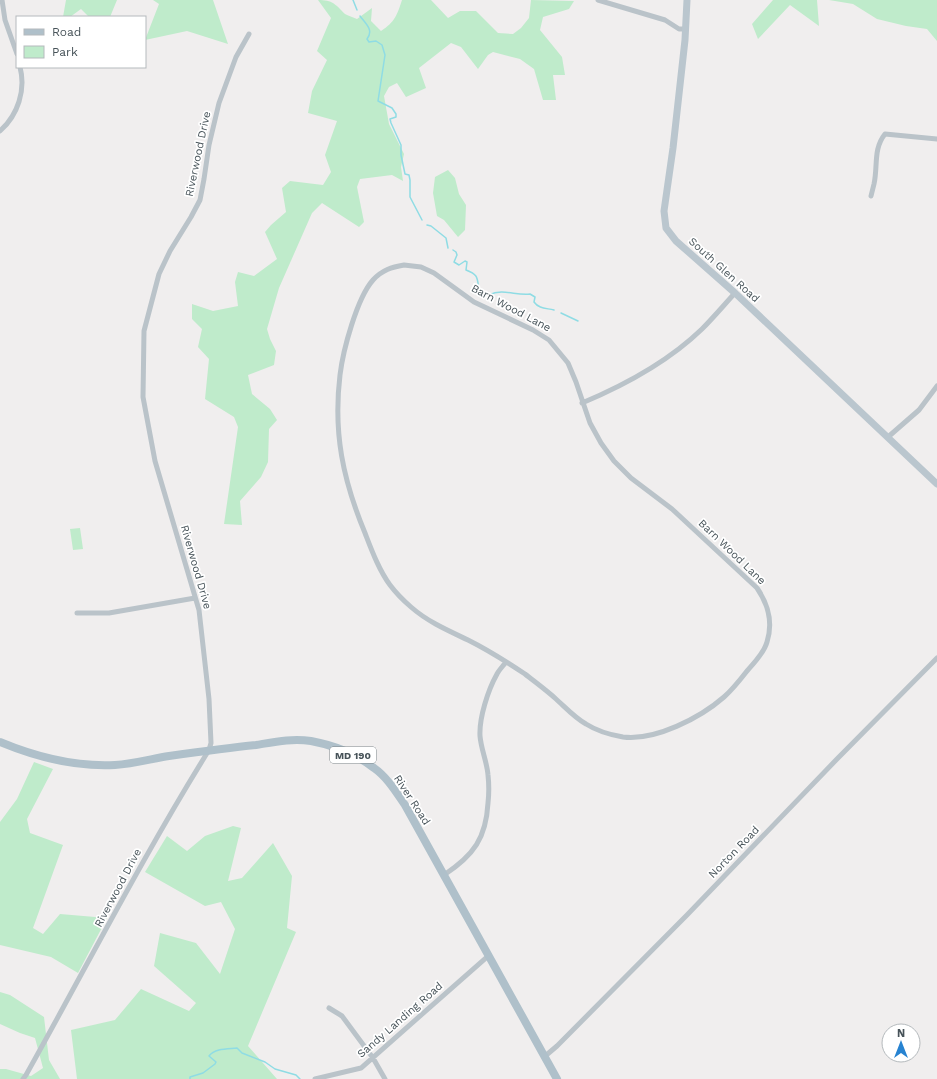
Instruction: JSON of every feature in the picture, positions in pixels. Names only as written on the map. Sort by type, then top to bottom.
[{"type":"main road","name":"South Glen Road","points":[[687,0],[686,29],[673,148],[664,211],[666,228],[673,238],[735,293],[937,484]]},
{"type":"main road","name":"River Road","points":[[0,742],[33,754],[64,762],[116,765],[209,750],[291,740],[310,741],[348,752],[374,768],[388,780],[405,805],[556,1079]]},
{"type":"street","points":[[2,0],[5,20],[16,51]]},
{"type":"street","points":[[598,0],[665,20],[679,29],[686,29]]},
{"type":"street","name":"Riverwood Drive","points":[[23,1079],[172,811],[209,750],[211,743],[209,699],[199,610],[155,461],[148,424],[143,388],[144,328],[159,274],[170,251],[200,200],[209,145],[219,103],[236,57],[249,34]]},
{"type":"street","points":[[0,131],[10,120],[17,107],[22,90],[20,68]]},
{"type":"street","points":[[870,196],[874,183],[877,150],[885,134],[937,139]]},
{"type":"street","name":"Barn Wood Lane","points":[[404,264],[415,265],[429,270],[447,281],[474,302],[534,330],[549,340],[568,363],[590,423],[601,443],[614,461],[631,478],[672,508],[757,588],[764,598],[769,618],[770,628],[766,644],[757,660],[725,696],[710,708],[671,729],[646,736],[625,737],[603,732],[586,724],[525,674],[506,662],[472,642],[448,631],[412,608],[390,585],[376,560],[346,482],[338,431],[337,408],[340,373],[347,338],[364,295],[373,280],[387,269],[404,264]]},
{"type":"street","points":[[582,403],[644,373],[672,354],[701,330],[735,293]]},
{"type":"street","points":[[888,437],[919,410],[937,386]]},
{"type":"street","points":[[77,613],[109,613],[195,598]]},
{"type":"street","name":"Norton Road","points":[[544,1057],[557,1046],[687,915],[837,759],[937,658]]},
{"type":"street","points":[[444,875],[456,867],[469,855],[483,834],[487,818],[489,795],[488,775],[480,735],[483,714],[488,696],[497,674],[506,662]]},
{"type":"street","name":"Sandy Landing Road","points":[[314,1079],[361,1068],[488,956]]},
{"type":"street","points":[[329,1008],[342,1016],[373,1058],[385,1079]]},
{"type":"green space","points":[[66,0],[117,0],[110,16],[88,16],[81,9],[71,16],[63,16]]},
{"type":"green space","points":[[153,0],[213,0],[228,44],[187,31],[146,40],[159,4]]},
{"type":"green space","points":[[318,0],[330,2],[336,5],[345,14],[357,19],[372,8],[371,21],[381,31],[395,18],[402,0],[431,0],[448,18],[460,11],[476,11],[498,33],[513,34],[521,28],[529,18],[531,0],[574,1],[569,9],[543,17],[540,30],[562,57],[565,75],[553,75],[556,100],[543,100],[534,69],[520,59],[493,52],[488,55],[478,69],[461,47],[451,43],[419,68],[426,88],[406,97],[397,83],[389,87],[384,96],[389,124],[404,154],[401,167],[403,181],[392,175],[360,179],[357,187],[364,222],[359,227],[322,203],[312,213],[279,288],[267,329],[276,351],[274,365],[248,375],[252,394],[270,409],[277,420],[269,429],[268,462],[261,477],[240,501],[242,525],[224,524],[238,427],[234,417],[205,399],[209,359],[198,347],[202,329],[192,319],[192,304],[213,311],[238,306],[235,282],[238,272],[254,276],[277,259],[265,232],[286,212],[282,188],[290,181],[323,185],[331,172],[325,155],[337,121],[308,113],[312,91],[327,60],[317,51],[331,18]]},
{"type":"green space","points":[[773,0],[817,0],[819,26],[790,5],[758,39],[752,24]]},
{"type":"green space","points":[[829,0],[937,0],[937,41],[927,29],[877,19],[853,4]]},
{"type":"green space","points":[[448,170],[455,178],[459,194],[466,205],[465,230],[458,237],[444,220],[437,216],[433,193],[435,177]]},
{"type":"green space","points":[[80,528],[83,549],[73,550],[70,529]]},
{"type":"green space","points":[[34,762],[53,769],[27,819],[30,833],[63,845],[33,928],[43,934],[60,914],[107,918],[78,973],[51,957],[0,945],[0,822],[17,799]]},
{"type":"green space","points":[[233,826],[241,828],[228,881],[242,878],[273,843],[292,876],[287,928],[296,932],[248,1046],[277,1079],[77,1079],[71,1030],[115,1020],[141,989],[189,1011],[196,1003],[154,966],[160,933],[196,943],[220,974],[235,929],[221,902],[205,906],[145,872],[167,836],[187,851],[205,836]]},
{"type":"green space","points":[[0,992],[10,995],[44,1017],[49,1060],[60,1079],[0,1079],[0,1069],[6,1069],[31,1076],[43,1068],[35,1038],[0,1024]]},
{"type":"waterway","points":[[353,0],[357,10]]},
{"type":"waterway","points":[[360,16],[367,24],[370,33],[367,39],[369,42],[376,41],[382,45],[385,55],[378,101],[392,108],[396,114],[396,117],[390,119],[401,145],[401,155],[405,174],[409,175],[410,197],[422,220]]},
{"type":"waterway","points":[[427,225],[431,226],[446,238],[448,248]]},
{"type":"waterway","points":[[453,250],[457,255],[454,262],[459,265],[465,261],[467,262],[466,270],[477,277],[479,290],[484,293]]},
{"type":"waterway","points":[[489,295],[499,292],[530,294],[535,297],[534,302],[538,306],[554,310]]},
{"type":"waterway","points":[[561,313],[578,321]]},
{"type":"waterway","points":[[190,1079],[190,1077],[203,1073],[215,1064],[216,1062],[209,1056],[212,1053],[222,1049],[237,1048],[242,1053],[265,1062],[275,1069],[296,1075],[300,1079]]}]
